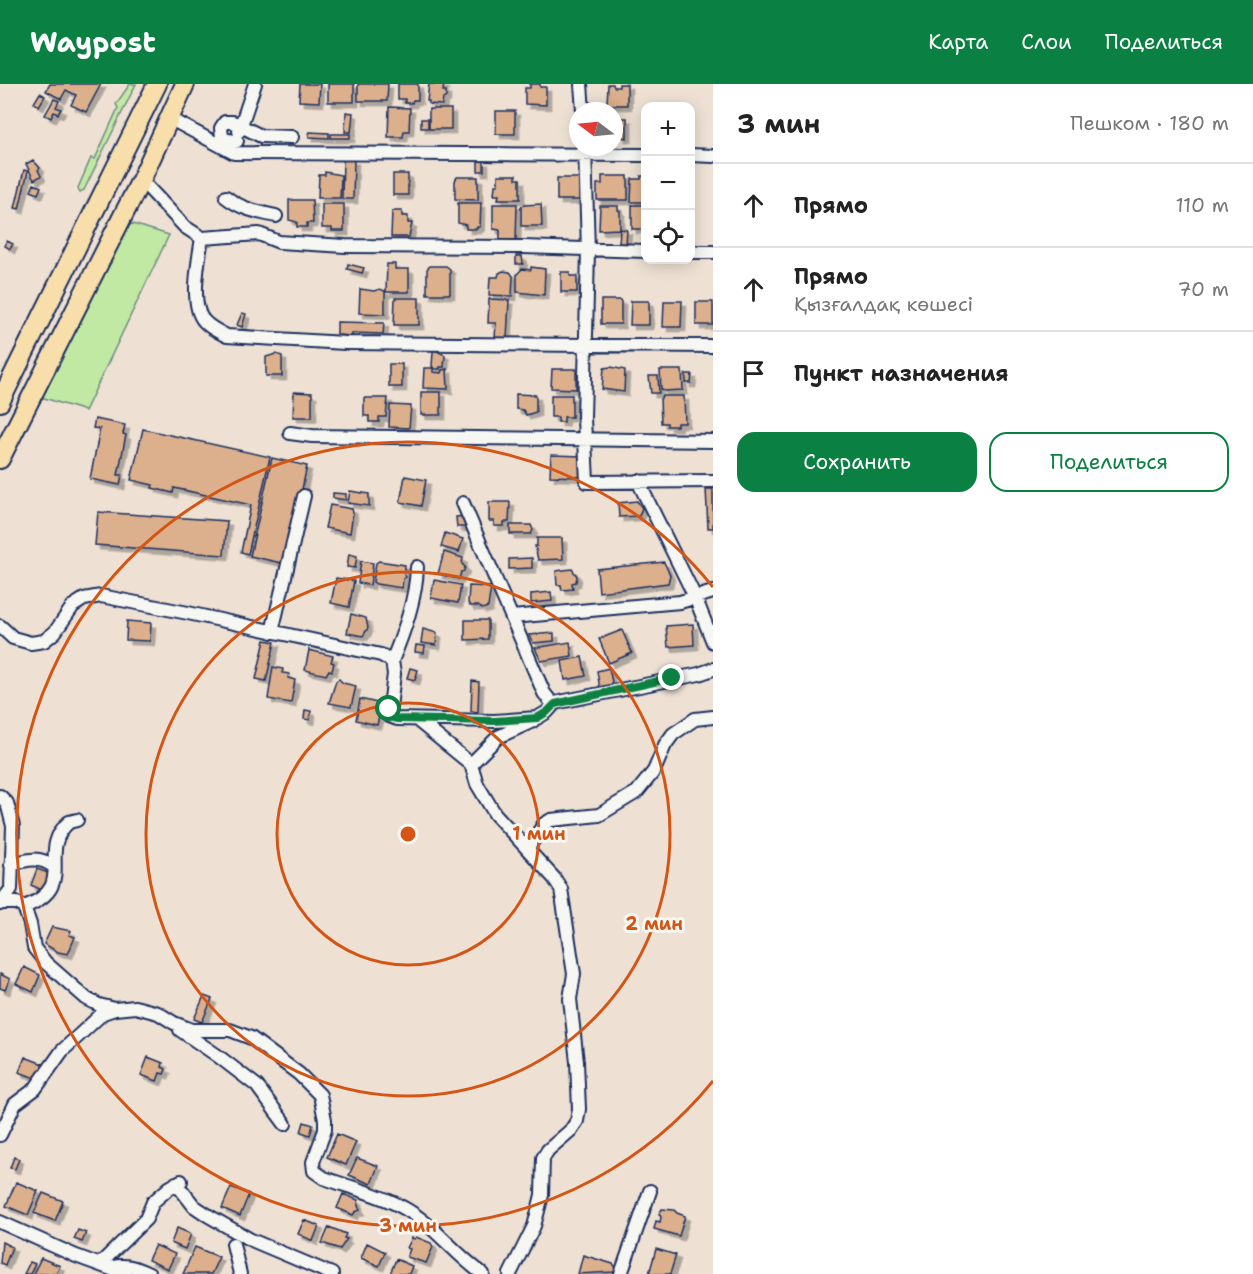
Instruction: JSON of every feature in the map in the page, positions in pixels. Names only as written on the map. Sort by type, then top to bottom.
[{"type":"highway","points":[[0,402],[157,84]]},
{"type":"highway","points":[[0,459],[141,180],[185,84]]},
{"type":"street","points":[[236,147],[240,125],[255,84]]},
{"type":"street","points":[[581,84],[582,102]]},
{"type":"street","points":[[169,118],[236,147],[425,155],[569,151]]},
{"type":"street","points":[[236,147],[222,137],[221,128],[225,122],[233,122],[261,136],[292,137]]},
{"type":"street","points":[[623,154],[641,155]]},
{"type":"street","points":[[695,155],[713,156]]},
{"type":"street","points":[[585,156],[588,251],[585,440],[587,482],[713,481]]},
{"type":"street","points":[[141,180],[184,227],[202,238],[259,234],[279,242],[345,246],[523,247],[641,251]]},
{"type":"street","points":[[226,196],[235,204],[252,212],[276,216]]},
{"type":"street","points":[[252,212],[279,242]]},
{"type":"street","points":[[202,238],[197,271],[197,301],[202,319],[215,331],[227,336],[345,343],[713,346]]},
{"type":"street","points":[[695,252],[713,252]]},
{"type":"street","points":[[290,433],[312,436],[713,441]]},
{"type":"street","points":[[638,481],[695,597],[713,642]]},
{"type":"street","points":[[272,632],[304,496]]},
{"type":"street","points":[[463,503],[544,693],[550,702],[555,704]]},
{"type":"street","points":[[417,567],[416,583],[400,642],[392,661],[394,675],[389,717],[417,720],[494,721],[537,718]]},
{"type":"street","points":[[512,617],[680,602],[713,592]]},
{"type":"street","points":[[0,626],[13,638],[31,643],[44,641],[55,632],[73,606],[84,599],[101,596],[381,655],[392,661]]},
{"type":"street","points":[[471,764],[498,737],[507,731],[528,724],[555,704],[699,674],[713,669]]},
{"type":"street","points":[[528,848],[544,824],[550,820],[599,815],[637,792],[654,771],[665,745],[673,734],[695,719],[713,717]]},
{"type":"street","points":[[417,720],[462,759],[471,764],[477,784],[495,814],[528,848],[561,889],[574,974],[570,999],[577,1062],[579,1109],[571,1130],[548,1149],[543,1158],[542,1195],[534,1226],[510,1274]]},
{"type":"street","points":[[0,796],[7,803],[13,826],[11,889],[0,903]]},
{"type":"street","points":[[24,907],[48,895],[55,874],[57,836],[69,822],[77,820]]},
{"type":"street","points":[[11,865],[23,860],[36,859],[47,861],[54,867]]},
{"type":"street","points":[[0,903],[17,903],[24,907],[30,924],[34,948],[46,963],[87,999],[115,1009]]},
{"type":"street","points":[[0,1135],[15,1104],[35,1089],[62,1051],[103,1013],[135,1007],[158,1013],[192,1030],[230,1030],[251,1038],[299,1074],[320,1095],[325,1130],[314,1162],[314,1171],[324,1178],[402,1207],[423,1221],[483,1274]]},
{"type":"street","points":[[174,1023],[186,1035],[257,1086],[285,1124]]},
{"type":"street","points":[[104,1266],[146,1219],[153,1202],[179,1182],[194,1206],[209,1216],[249,1239],[332,1274]]},
{"type":"street","points":[[621,1274],[650,1191]]},
{"type":"street","points":[[0,1222],[76,1256],[125,1274]]},
{"type":"street","points":[[233,1244],[240,1274]]},
{"type":"street","points":[[104,1266],[134,1267],[149,1274]]},
{"type":"green space","points":[[130,84],[136,84],[84,190],[80,192],[78,188],[91,158],[95,159],[118,108],[116,104]]},
{"type":"green space","points":[[133,224],[169,235],[85,411],[38,396],[124,226]]},
{"type":"building","points":[[50,84],[101,84],[86,112],[71,105],[76,95],[66,90],[61,99],[46,91]]},
{"type":"building","points":[[300,84],[320,84],[319,102],[299,101]]},
{"type":"building","points":[[328,84],[354,84],[354,102],[328,102]]},
{"type":"building","points":[[358,84],[388,84],[387,101],[358,101]]},
{"type":"building","points":[[398,84],[418,84],[418,100],[405,103],[405,99],[398,99]]},
{"type":"building","points":[[429,84],[444,84],[443,91],[446,91],[446,97],[442,105],[429,104],[427,101]]},
{"type":"building","points":[[530,84],[540,84],[540,87],[546,87],[546,105],[525,104],[525,88],[530,88]]},
{"type":"building","points":[[608,84],[619,87],[619,84],[627,84],[627,105],[623,105],[623,102],[607,102]]},
{"type":"building","points":[[40,93],[45,96],[39,106],[34,103]]},
{"type":"building","points":[[54,99],[59,101],[56,107],[61,109],[58,114],[54,112],[51,118],[45,115]]},
{"type":"building","points":[[389,107],[410,108],[409,131],[404,131],[403,137],[388,137]]},
{"type":"building","points":[[429,109],[451,109],[451,129],[429,129]]},
{"type":"building","points":[[496,111],[515,111],[515,134],[496,134]]},
{"type":"building","points":[[346,112],[353,113],[351,132],[345,132]]},
{"type":"building","points":[[623,118],[627,118],[627,138],[623,137]]},
{"type":"building","points":[[421,119],[428,119],[428,128],[421,128]]},
{"type":"building","points":[[309,132],[329,133],[329,138],[309,137]]},
{"type":"building","points":[[331,134],[350,134],[350,138],[331,138]]},
{"type":"building","points":[[343,159],[354,160],[353,199],[342,199]]},
{"type":"building","points":[[33,160],[40,168],[38,170],[41,176],[34,180],[26,164]]},
{"type":"building","points":[[478,161],[484,161],[484,171],[478,171]]},
{"type":"building","points":[[24,170],[28,171],[19,209],[15,208]]},
{"type":"building","points":[[325,172],[341,175],[340,198],[318,198],[319,175],[325,175]]},
{"type":"building","points":[[393,174],[408,174],[408,195],[393,195]]},
{"type":"building","points":[[498,175],[516,175],[516,179],[520,179],[520,199],[498,199],[499,195],[494,195],[495,185],[498,185]]},
{"type":"building","points":[[602,176],[628,176],[628,200],[597,200],[597,184],[602,184]]},
{"type":"building","points":[[457,177],[478,177],[478,200],[455,199]]},
{"type":"building","points":[[557,178],[579,178],[579,200],[557,200]]},
{"type":"building","points":[[632,179],[641,179],[641,202],[631,202]]},
{"type":"building","points":[[34,184],[41,187],[38,194],[31,191]]},
{"type":"building","points":[[289,200],[312,200],[313,223],[307,223],[307,227],[297,227],[297,222],[289,220]]},
{"type":"building","points":[[458,203],[481,203],[480,227],[466,229],[466,225],[458,223]]},
{"type":"building","points":[[322,204],[344,204],[344,231],[322,228]]},
{"type":"building","points":[[493,204],[517,204],[516,241],[500,241],[500,230],[493,229]]},
{"type":"building","points":[[541,204],[542,226],[521,226],[521,207]]},
{"type":"building","points":[[632,205],[641,205],[641,229],[632,229]]},
{"type":"building","points":[[600,206],[618,206],[620,229],[599,230]]},
{"type":"building","points":[[392,211],[402,211],[402,216],[408,216],[408,223],[412,223],[409,237],[391,237]]},
{"type":"building","points":[[620,229],[627,230],[626,245],[619,245]]},
{"type":"building","points":[[7,241],[13,244],[10,249],[5,246]]},
{"type":"building","points":[[516,256],[522,256],[523,264],[516,264]]},
{"type":"building","points":[[348,264],[364,268],[362,273],[347,269]]},
{"type":"building","points":[[387,264],[395,264],[395,269],[409,269],[409,292],[386,292]]},
{"type":"building","points":[[430,266],[446,266],[450,269],[450,294],[427,294],[427,269]]},
{"type":"building","points":[[531,267],[545,269],[544,295],[517,292],[517,274],[522,269],[531,270]]},
{"type":"building","points":[[503,271],[510,272],[513,276],[512,296],[489,295],[490,277],[498,277]]},
{"type":"building","points":[[561,272],[570,272],[570,276],[577,276],[577,292],[561,292]]},
{"type":"building","points":[[360,289],[385,291],[385,314],[359,313]]},
{"type":"building","points":[[395,298],[419,298],[419,325],[394,325]]},
{"type":"building","points":[[489,299],[509,300],[507,339],[495,338],[496,323],[488,323]]},
{"type":"building","points":[[601,300],[621,300],[621,324],[601,324]]},
{"type":"building","points":[[631,301],[649,301],[649,325],[630,325]]},
{"type":"building","points":[[664,301],[682,301],[681,327],[663,327]]},
{"type":"building","points":[[696,302],[713,302],[713,325],[696,325]]},
{"type":"building","points":[[242,313],[246,314],[242,327],[237,325]]},
{"type":"building","points":[[337,322],[384,323],[383,334],[337,335]]},
{"type":"building","points":[[435,350],[445,355],[444,367],[440,369],[434,369],[432,366]]},
{"type":"building","points":[[276,354],[282,356],[282,376],[266,376],[266,357]]},
{"type":"building","points":[[389,364],[402,364],[402,387],[389,387]]},
{"type":"building","points":[[424,368],[433,368],[433,372],[441,373],[442,370],[447,369],[448,389],[423,388]]},
{"type":"building","points":[[604,368],[625,370],[624,392],[602,389]]},
{"type":"building","points":[[552,369],[576,369],[576,389],[551,388]]},
{"type":"building","points":[[660,370],[682,370],[683,390],[664,391],[661,389]]},
{"type":"building","points":[[686,374],[692,374],[691,383],[686,383]]},
{"type":"building","points":[[649,376],[658,376],[659,393],[651,393]]},
{"type":"building","points":[[294,392],[312,393],[312,417],[293,417]]},
{"type":"building","points":[[421,392],[441,392],[441,415],[421,415]]},
{"type":"building","points":[[516,394],[536,395],[536,412],[526,415],[523,410],[516,409]]},
{"type":"building","points":[[551,395],[572,395],[572,417],[564,417],[564,422],[558,422],[558,417],[551,417]]},
{"type":"building","points":[[663,396],[684,396],[685,423],[667,426],[667,423],[661,423],[660,399]]},
{"type":"building","points":[[364,398],[388,398],[386,417],[379,417],[379,422],[369,422],[369,416],[364,416]]},
{"type":"building","points":[[390,405],[411,406],[409,428],[389,427]]},
{"type":"building","points":[[95,419],[125,425],[123,434],[126,435],[118,475],[122,475],[120,485],[90,479],[100,429],[93,428]]},
{"type":"building","points":[[143,429],[270,457],[248,554],[241,552],[251,505],[174,488],[173,493],[131,480]]},
{"type":"building","points":[[551,455],[582,456],[581,477],[550,476]]},
{"type":"building","points":[[272,458],[307,466],[286,564],[250,556]]},
{"type":"building","points":[[405,476],[426,480],[421,506],[400,502]]},
{"type":"building","points":[[706,489],[713,489],[713,528],[708,528]]},
{"type":"building","points":[[350,491],[369,494],[369,506],[348,503]]},
{"type":"building","points":[[333,493],[346,494],[346,500],[333,498]]},
{"type":"building","points":[[637,501],[642,508],[639,516],[619,517],[618,503]]},
{"type":"building","points":[[489,502],[510,502],[509,522],[504,522],[504,526],[494,526],[494,521],[489,521]]},
{"type":"building","points":[[330,505],[352,509],[350,533],[325,528]]},
{"type":"building","points":[[98,512],[227,521],[224,555],[95,545]]},
{"type":"building","points":[[466,516],[466,527],[457,527],[456,517]]},
{"type":"building","points":[[510,525],[531,525],[533,530],[531,534],[510,534]]},
{"type":"building","points":[[445,533],[463,539],[459,552],[441,547]]},
{"type":"building","points":[[537,538],[562,538],[563,559],[538,560],[535,546],[537,546]]},
{"type":"building","points":[[444,552],[463,558],[462,564],[465,567],[459,579],[438,574]]},
{"type":"building","points":[[349,554],[357,556],[355,568],[347,567]]},
{"type":"building","points":[[532,558],[532,568],[509,569],[509,559]]},
{"type":"building","points":[[361,561],[373,563],[370,585],[358,583]]},
{"type":"building","points":[[379,561],[405,565],[404,575],[406,577],[403,579],[402,588],[373,582],[376,563]]},
{"type":"building","points":[[664,562],[670,575],[668,583],[599,592],[597,569]]},
{"type":"building","points":[[572,569],[577,576],[576,582],[572,583],[573,589],[562,590],[561,585],[557,585],[556,571]]},
{"type":"building","points":[[336,578],[354,581],[349,607],[331,603]]},
{"type":"building","points":[[434,580],[461,585],[458,603],[431,598]]},
{"type":"building","points":[[469,586],[491,587],[488,607],[482,609],[478,606],[470,606],[468,603]]},
{"type":"building","points":[[551,592],[552,601],[531,603],[531,594]]},
{"type":"building","points":[[351,614],[366,618],[368,628],[363,636],[347,633]]},
{"type":"building","points":[[465,620],[488,620],[488,639],[465,640]]},
{"type":"building","points":[[127,621],[151,623],[150,641],[126,640]]},
{"type":"building","points":[[693,624],[694,645],[668,647],[666,626]]},
{"type":"building","points":[[423,629],[437,633],[436,645],[421,643]]},
{"type":"building","points":[[622,630],[632,653],[609,663],[599,639]]},
{"type":"building","points":[[554,633],[554,641],[533,643],[529,635]]},
{"type":"building","points":[[265,640],[275,642],[266,681],[256,679]]},
{"type":"building","points":[[570,642],[572,656],[541,661],[535,648]]},
{"type":"building","points":[[416,645],[425,646],[424,653],[415,652]]},
{"type":"building","points":[[309,650],[333,656],[332,671],[329,670],[326,675],[305,670]]},
{"type":"building","points":[[582,657],[586,676],[565,680],[562,661]]},
{"type":"building","points":[[273,667],[283,669],[282,673],[289,674],[288,678],[295,680],[291,703],[268,699]]},
{"type":"building","points":[[410,668],[418,670],[415,680],[407,678]]},
{"type":"building","points":[[609,668],[613,687],[600,689],[597,671]]},
{"type":"building","points":[[339,679],[343,683],[356,686],[351,707],[329,703],[336,681]]},
{"type":"building","points":[[472,681],[479,682],[478,712],[471,711]]},
{"type":"building","points":[[360,699],[382,704],[377,725],[356,720]]},
{"type":"building","points":[[305,710],[311,711],[310,720],[304,719]]},
{"type":"building","points":[[37,869],[51,874],[44,891],[31,885]]},
{"type":"building","points":[[52,927],[71,931],[69,935],[75,937],[68,954],[58,952],[44,944]]},
{"type":"building","points":[[24,967],[40,975],[33,992],[16,984]]},
{"type":"building","points":[[0,974],[10,979],[5,990],[0,988]]},
{"type":"building","points":[[204,996],[212,999],[202,1022],[194,1019]]},
{"type":"building","points":[[25,1057],[43,1064],[38,1079],[19,1072]]},
{"type":"building","points":[[148,1057],[163,1063],[162,1067],[166,1069],[164,1074],[160,1073],[157,1081],[141,1075]]},
{"type":"building","points":[[304,1122],[313,1125],[310,1135],[301,1132]]},
{"type":"building","points":[[337,1134],[356,1142],[346,1165],[327,1157]]},
{"type":"building","points":[[14,1157],[19,1159],[15,1169],[10,1168]]},
{"type":"building","points":[[357,1158],[378,1166],[371,1184],[349,1175]]},
{"type":"building","points":[[16,1182],[38,1191],[28,1215],[6,1206]]},
{"type":"building","points":[[231,1187],[249,1194],[240,1216],[222,1208]]},
{"type":"building","points":[[43,1193],[63,1201],[55,1221],[34,1213]]},
{"type":"building","points":[[343,1194],[358,1200],[360,1210],[353,1215],[337,1208]]},
{"type":"building","points":[[662,1209],[674,1210],[685,1216],[679,1236],[654,1229],[656,1221],[660,1222],[659,1214]]},
{"type":"building","points":[[304,1220],[319,1226],[313,1241],[298,1234]]},
{"type":"building","points":[[329,1227],[346,1234],[344,1238],[347,1239],[340,1249],[322,1243]]},
{"type":"building","points":[[177,1228],[191,1234],[185,1249],[171,1243]]},
{"type":"building","points":[[78,1230],[86,1233],[82,1242],[74,1239]]},
{"type":"building","points":[[416,1237],[431,1243],[433,1247],[426,1263],[407,1257],[410,1249],[407,1248],[412,1238]]},
{"type":"building","points":[[2,1242],[12,1247],[5,1265],[0,1263]]},
{"type":"building","points":[[367,1243],[385,1252],[379,1266],[361,1258]]},
{"type":"building","points":[[155,1245],[175,1254],[168,1269],[148,1260]]},
{"type":"building","points":[[195,1247],[219,1257],[211,1274],[183,1274]]},
{"type":"building","points":[[656,1249],[676,1255],[670,1274],[649,1274]]},
{"type":"building","points":[[583,1255],[613,1264],[616,1267],[614,1272],[578,1274]]},
{"type":"building","points":[[41,1258],[60,1266],[56,1274],[33,1274]]},
{"type":"building","points":[[396,1259],[412,1266],[409,1274],[390,1274]]},
{"type":"building","points":[[30,1262],[35,1264],[30,1274],[24,1274]]},
{"type":"route","points":[[389,709],[389,717],[421,721],[494,721],[537,718],[555,704],[672,678]]}]
